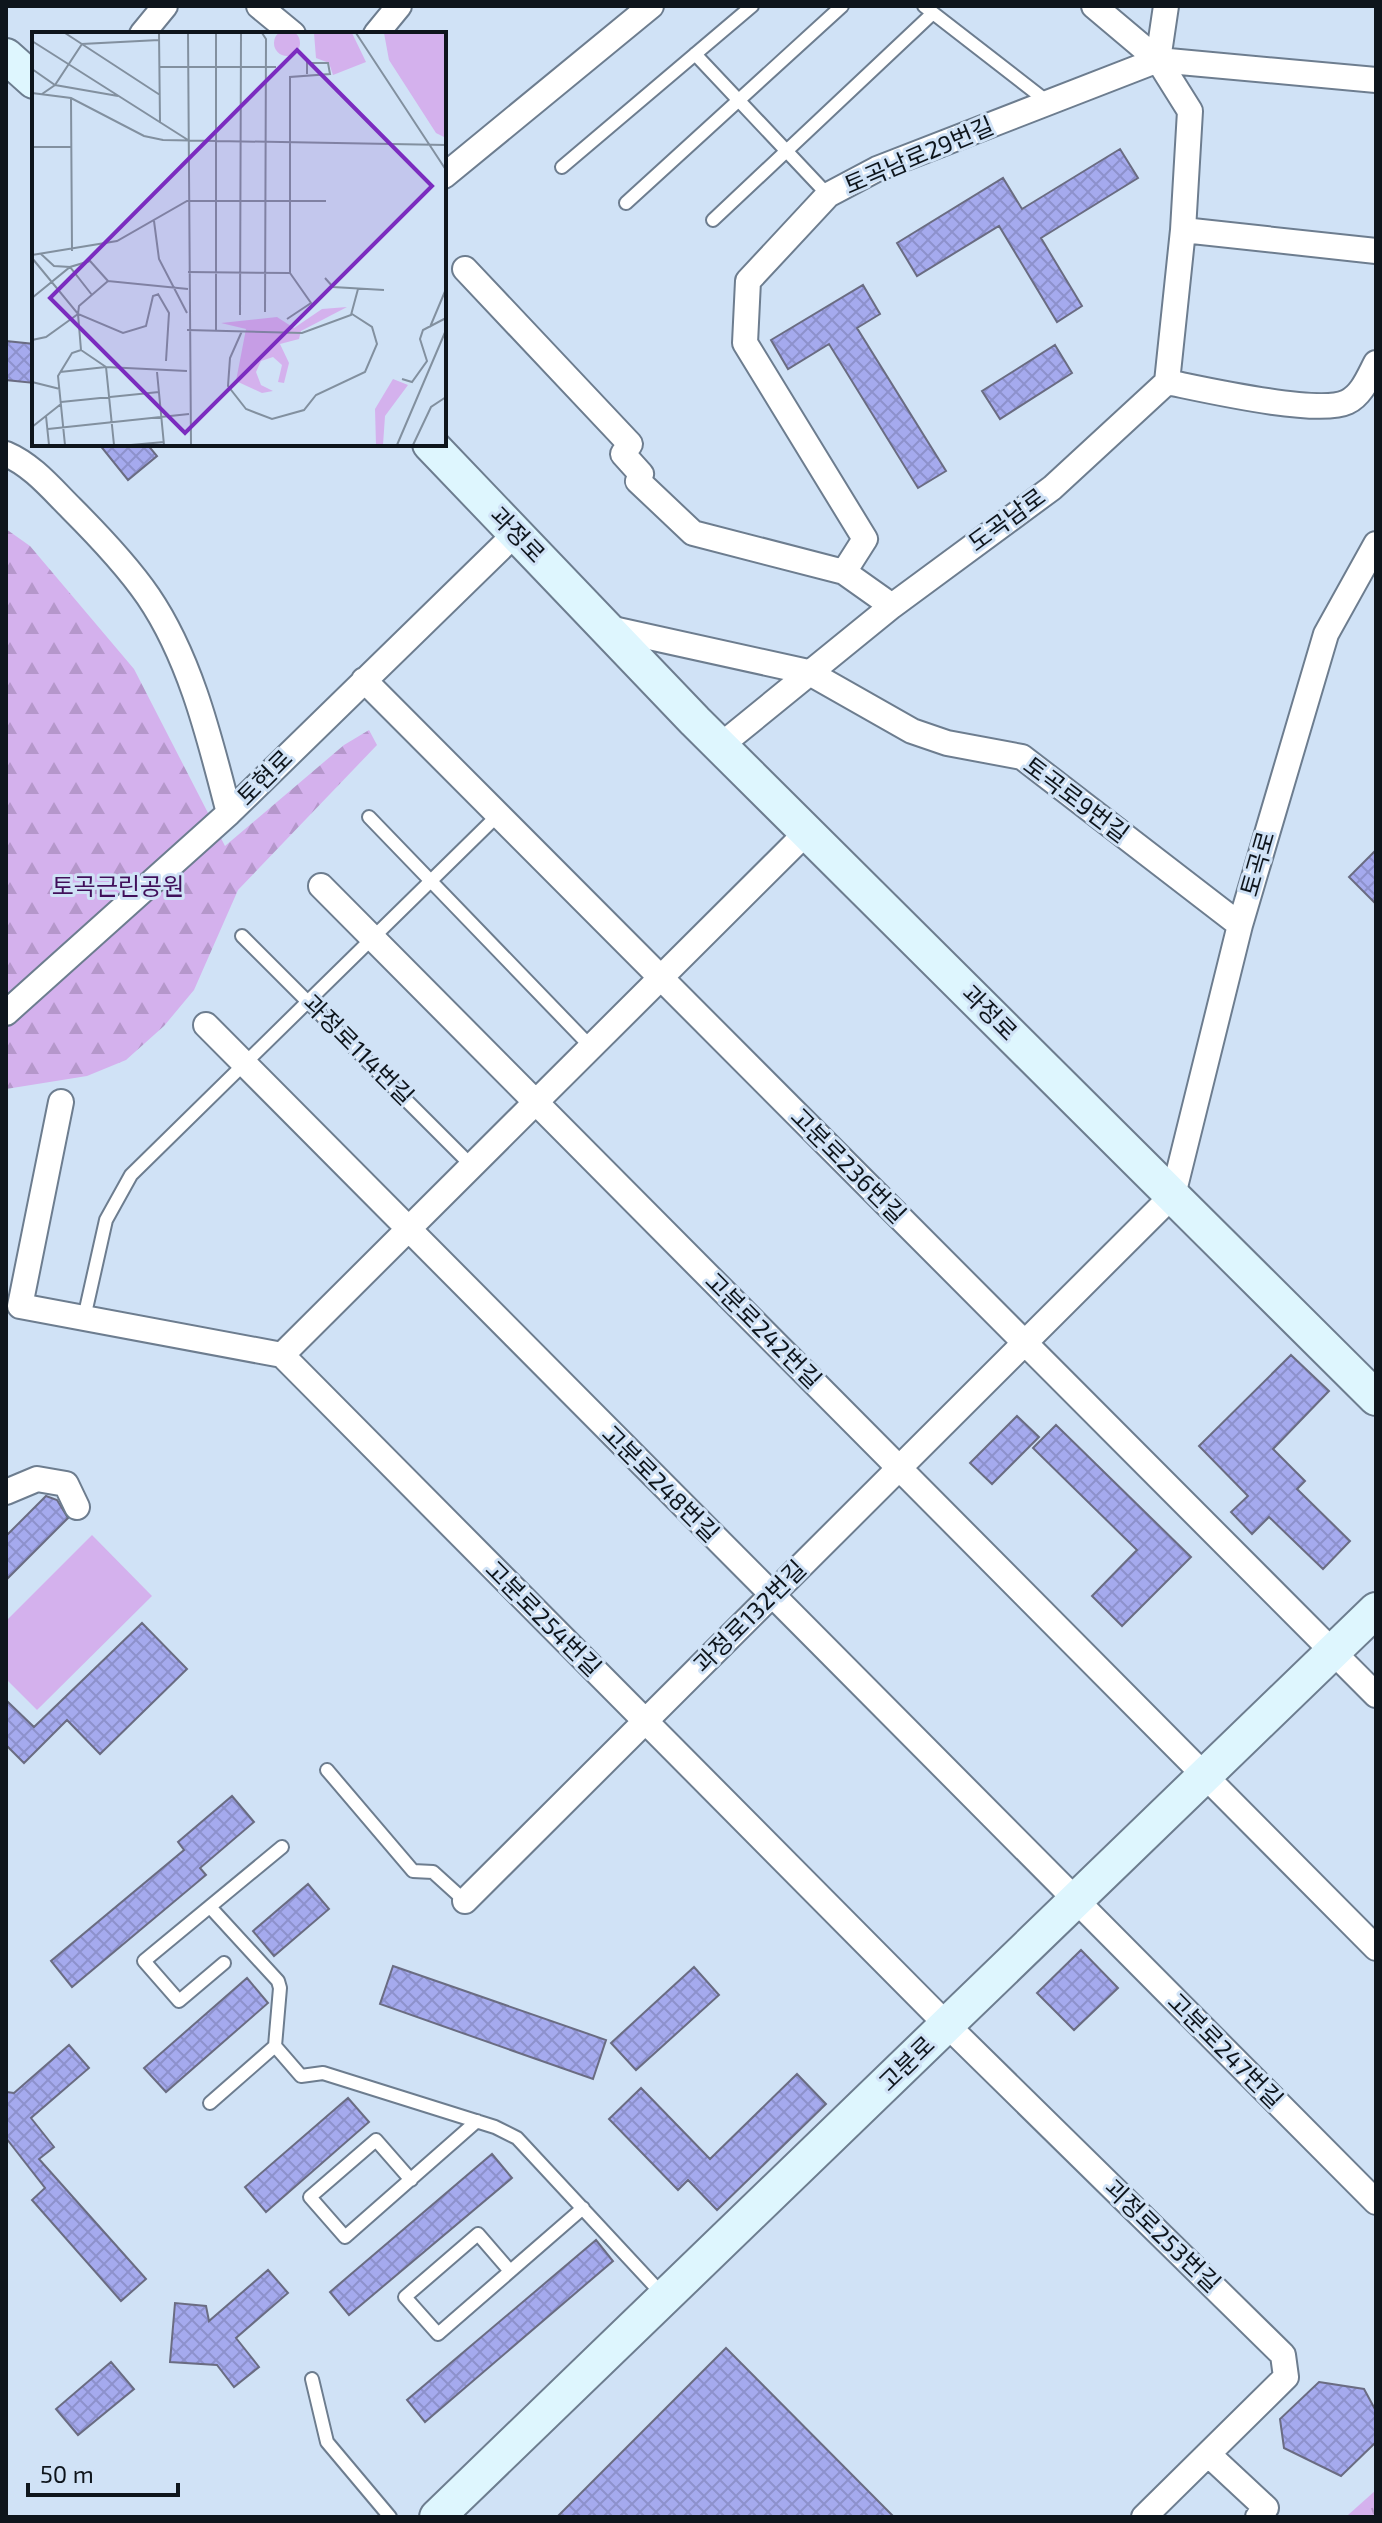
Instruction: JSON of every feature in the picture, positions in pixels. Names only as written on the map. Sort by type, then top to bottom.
[{"type":"main road","points":[[6,56],[32,79]]},
{"type":"main road","name":"과정로","points":[[432,446],[720,746],[1376,1398]]},
{"type":"main road","name":"고분로","points":[[437,2517],[1376,1610]]},
{"type":"street","points":[[144,32],[165,6]]},
{"type":"street","points":[[259,6],[291,32]]},
{"type":"street","points":[[378,32],[399,6]]},
{"type":"street","points":[[447,166],[651,6]]},
{"type":"street","points":[[1094,6],[1158,60],[1190,111],[1183,230],[1167,382],[1263,400],[1328,406],[1346,403],[1360,392],[1376,363]]},
{"type":"street","points":[[1158,60],[1166,6]]},
{"type":"street","points":[[1158,60],[1376,80]]},
{"type":"street","name":"토곡남로29번길","points":[[844,572],[865,539],[745,343],[748,281],[828,195],[877,169],[1158,60]]},
{"type":"street","points":[[1183,230],[1376,251]]},
{"type":"street","points":[[465,269],[630,444],[623,454],[641,474],[638,481],[693,533],[844,572],[892,606]]},
{"type":"street","name":"도곡남로","points":[[720,746],[892,606],[1052,488],[1167,382]]},
{"type":"street","points":[[6,454],[33,471],[91,528],[148,597],[170,636],[205,723],[229,813]]},
{"type":"street","name":"토현로","points":[[6,1013],[229,813],[515,534]]},
{"type":"street","name":"토곡로","points":[[1173,1195],[1240,925],[1326,634],[1376,544]]},
{"type":"street","points":[[604,627],[808,672]]},
{"type":"street","name":"토곡로9번길","points":[[808,672],[912,731],[947,743],[1022,757],[1240,925]]},
{"type":"street","name":"고분로236번길","points":[[364,680],[1376,1695]]},
{"type":"street","points":[[61,1102],[20,1306],[282,1355],[807,832]]},
{"type":"street","name":"고분로242번길","points":[[321,886],[1376,1948]]},
{"type":"street","name":"고분로248번길","points":[[206,1025],[1075,1901]]},
{"type":"street","name":"과정로132번길","points":[[465,1901],[1173,1195]]},
{"type":"street","name":"고분로254번길","points":[[282,1355],[947,2025]]},
{"type":"street","points":[[6,1492],[37,1479],[66,1484],[77,1507]]},
{"type":"street","name":"고분로247번길","points":[[1075,1901],[1376,2202]]},
{"type":"street","name":"괴정로253번길","points":[[947,2025],[1283,2355],[1286,2377],[1144,2517]]},
{"type":"street","points":[[1208,2454],[1266,2508],[1258,2517]]},
{"type":"lane","points":[[562,167],[752,6]]},
{"type":"lane","points":[[626,203],[842,6]]},
{"type":"lane","points":[[713,220],[787,152],[929,10],[1049,103]]},
{"type":"lane","points":[[695,54],[828,195]]},
{"type":"lane","points":[[84,1318],[106,1220],[131,1175],[246,1066],[498,815]]},
{"type":"lane","points":[[369,817],[434,880],[591,1047]]},
{"type":"lane","name":"과정로114번길","points":[[242,936],[311,1001],[472,1166]]},
{"type":"lane","name":"과정로132번길","points":[[327,1770],[413,1871],[433,1872],[465,1901]]},
{"type":"lane","points":[[224,1963],[179,2001],[144,1961],[282,1847]]},
{"type":"lane","points":[[210,1907],[278,1981],[280,1988],[275,2046],[210,2103]]},
{"type":"lane","points":[[275,2046],[301,2076],[323,2073],[477,2121],[517,2138],[665,2297]]},
{"type":"lane","points":[[411,2180],[376,2140],[310,2197],[345,2237],[411,2180],[477,2121]]},
{"type":"lane","points":[[510,2271],[478,2234],[405,2297],[438,2334],[583,2208]]},
{"type":"lane","points":[[312,2379],[327,2442],[390,2517]]},
{"type":"green space","name":"토곡근린공원","points":[[6,529],[30,546],[134,669],[225,846],[344,745],[369,730],[377,745],[238,890],[194,990],[164,1026],[126,1060],[87,1076],[6,1089]]},
{"type":"green space","points":[[92,1535],[152,1596],[37,1710],[6,1679],[6,1621]]},
{"type":"green space","points":[[1376,2490],[1376,2517],[1348,2515]]},
{"type":"building","points":[[1120,149],[1138,178],[1041,238],[1082,306],[1057,322],[999,226],[917,276],[897,243],[1003,178],[1022,209]]},
{"type":"building","points":[[863,285],[880,314],[857,328],[946,471],[918,488],[829,344],[788,369],[771,340]]},
{"type":"building","points":[[6,341],[32,344],[32,383],[6,380]]},
{"type":"building","points":[[1055,345],[1072,373],[1000,419],[982,391]]},
{"type":"building","points":[[101,446],[149,446],[157,456],[128,480]]},
{"type":"building","points":[[1376,850],[1376,904],[1349,877]]},
{"type":"building","points":[[1291,1355],[1329,1391],[1273,1449],[1305,1481],[1297,1489],[1350,1541],[1323,1569],[1269,1517],[1252,1534],[1231,1512],[1248,1496],[1199,1446]]},
{"type":"building","points":[[1017,1416],[1039,1437],[992,1484],[970,1463]]},
{"type":"building","points":[[1056,1425],[1191,1557],[1122,1626],[1092,1596],[1137,1550],[1033,1448]]},
{"type":"building","points":[[46,1496],[57,1500],[68,1518],[6,1580],[6,1536]]},
{"type":"building","points":[[142,1623],[187,1669],[100,1754],[67,1720],[24,1763],[6,1745],[6,1700],[34,1727]]},
{"type":"building","points":[[232,1796],[254,1822],[200,1868],[206,1875],[72,1987],[51,1961],[184,1850],[178,1842]]},
{"type":"building","points":[[308,1884],[329,1909],[274,1956],[253,1931]]},
{"type":"building","points":[[1081,1950],[1118,1988],[1074,2030],[1037,1993]]},
{"type":"building","points":[[393,1966],[606,2040],[593,2079],[380,2004]]},
{"type":"building","points":[[694,1967],[719,1995],[636,2070],[611,2043]]},
{"type":"building","points":[[247,1978],[268,2003],[166,2092],[144,2068]]},
{"type":"building","points":[[69,2045],[89,2068],[31,2118],[54,2147],[39,2159],[146,2279],[121,2301],[32,2200],[45,2188],[6,2138],[6,2092],[14,2093]]},
{"type":"building","points":[[797,2074],[826,2104],[717,2210],[688,2180],[678,2190],[609,2119],[641,2088],[710,2159]]},
{"type":"building","points":[[348,2098],[369,2122],[266,2212],[245,2187]]},
{"type":"building","points":[[492,2154],[512,2178],[349,2315],[330,2292]]},
{"type":"building","points":[[596,2240],[613,2261],[425,2422],[407,2400]]},
{"type":"building","points":[[268,2270],[288,2293],[236,2338],[259,2367],[234,2387],[217,2365],[170,2362],[175,2303],[206,2306],[209,2321]]},
{"type":"building","points":[[726,2348],[894,2517],[557,2517]]},
{"type":"building","points":[[111,2362],[134,2389],[78,2435],[56,2409]]},
{"type":"building","points":[[1319,2382],[1364,2389],[1376,2411],[1376,2442],[1341,2476],[1284,2448],[1280,2419]]}]
